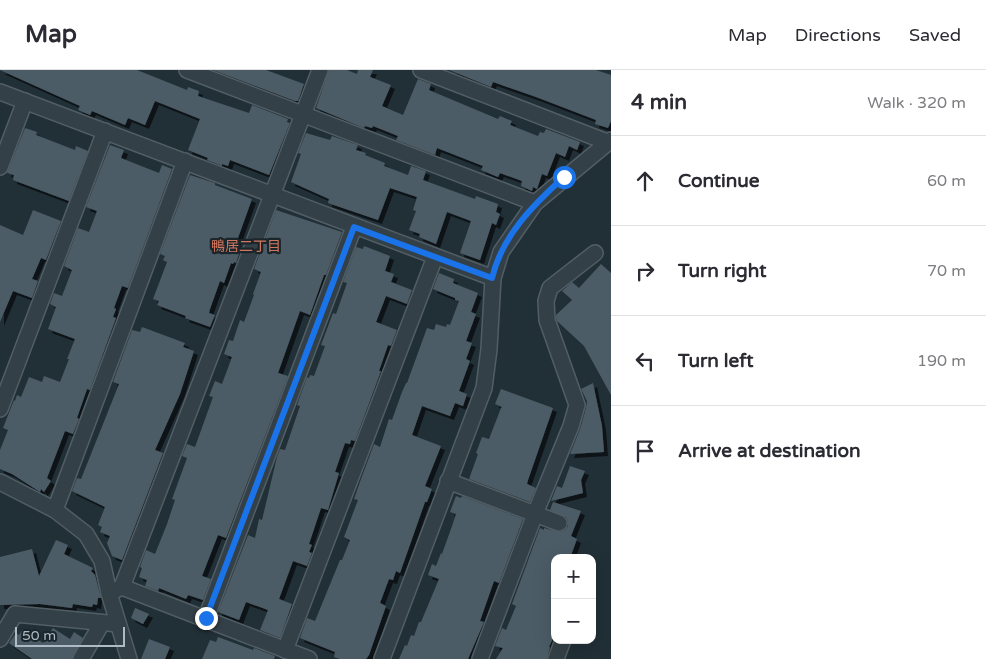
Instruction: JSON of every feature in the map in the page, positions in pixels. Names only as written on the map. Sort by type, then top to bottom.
[{"type":"street","points":[[187,70],[535,203]]},
{"type":"street","points":[[116,590],[273,195],[320,70]]},
{"type":"street","points":[[382,659],[484,388],[490,349],[492,278],[501,252],[535,203],[609,141],[421,70]]},
{"type":"street","points":[[0,92],[492,278]]},
{"type":"street","points":[[0,167],[25,101]]},
{"type":"street","points":[[0,409],[105,131]]},
{"type":"street","points":[[55,510],[185,161]]},
{"type":"street","points":[[206,618],[354,227]]},
{"type":"street","points":[[480,659],[535,514],[571,426],[577,405],[547,320],[546,301],[550,288],[595,253]]},
{"type":"street","points":[[285,650],[436,257]]},
{"type":"street","points":[[448,481],[559,523]]},
{"type":"street","points":[[0,482],[55,510],[86,534],[116,590],[118,624],[129,659]]},
{"type":"street","points":[[116,590],[206,618],[309,659]]},
{"type":"street","points":[[2,629],[15,614],[118,624]]},
{"type":"street","points":[[81,659],[102,623]]},
{"type":"street","points":[[556,659],[562,644]]},
{"type":"building","points":[[0,70],[137,70],[187,90],[188,87],[199,91],[198,96],[249,113],[252,105],[288,119],[287,122],[290,123],[269,175],[230,160],[228,166],[222,164],[222,166],[188,150],[200,119],[155,101],[145,125],[128,118],[125,125],[92,111],[90,115],[78,110],[80,106]]},
{"type":"building","points":[[213,70],[266,70],[304,84],[298,101],[295,101]]},
{"type":"building","points":[[329,70],[347,70],[357,74],[358,70],[373,70],[370,77],[391,85],[382,106],[403,115],[418,79],[431,84],[429,90],[498,119],[500,116],[512,121],[510,125],[538,136],[540,132],[544,133],[546,129],[580,142],[577,150],[569,146],[565,157],[556,153],[547,176],[542,174],[537,189],[533,187],[532,191],[521,186],[522,181],[500,173],[498,177],[481,170],[483,166],[437,148],[435,155],[396,140],[398,136],[373,126],[372,128],[365,126],[364,128],[316,108]]},
{"type":"building","points":[[449,70],[596,70],[611,75],[611,121],[608,128],[595,124],[596,120],[536,97],[493,82],[491,87]]},
{"type":"building","points":[[25,128],[37,132],[36,135],[75,150],[76,146],[88,151],[69,201],[13,180],[14,175],[7,173]]},
{"type":"building","points":[[306,133],[330,140],[332,136],[358,145],[356,150],[385,163],[384,166],[408,175],[411,166],[426,171],[423,180],[475,199],[476,196],[498,204],[496,212],[500,214],[496,225],[492,223],[480,260],[460,253],[471,221],[447,212],[436,244],[419,237],[420,234],[409,230],[416,211],[413,210],[417,197],[390,188],[378,220],[328,203],[329,199],[291,182],[301,154],[298,153]]},
{"type":"building","points":[[110,145],[124,150],[121,158],[159,173],[162,165],[172,169],[128,288],[122,286],[114,308],[116,309],[113,317],[116,318],[90,390],[87,389],[73,434],[65,431],[47,478],[51,481],[44,492],[41,489],[40,492],[12,474],[0,469],[0,450],[8,430],[3,428],[14,400],[17,395],[21,397],[29,377],[42,382],[44,376],[60,382],[69,359],[67,359],[75,339],[48,329],[56,307],[50,304],[54,293],[62,296],[72,270],[64,266],[78,228],[89,232],[97,211],[86,207]]},
{"type":"building","points":[[190,175],[215,183],[215,185],[252,199],[234,249],[240,251],[236,263],[231,263],[224,283],[220,281],[210,309],[209,313],[215,315],[210,327],[157,305],[159,301],[153,299],[167,262],[163,260],[165,256],[160,254]]},
{"type":"building","points":[[33,210],[61,221],[46,260],[41,258],[32,279],[38,281],[32,298],[13,291],[0,322],[0,225],[23,235]]},
{"type":"building","points":[[276,210],[342,232],[310,315],[300,311],[278,373],[288,376],[226,538],[218,535],[202,576],[211,579],[203,600],[188,595],[186,599],[159,588],[158,591],[145,586],[147,580],[139,577],[142,568],[140,567],[146,550],[155,554],[175,500],[172,499],[187,458],[182,456],[187,444],[195,447],[213,397],[209,396],[215,381],[222,384],[232,357],[224,354],[229,340],[233,341],[240,320],[244,322],[254,295],[261,272],[254,269]]},
{"type":"building","points":[[364,246],[390,256],[385,271],[394,274],[391,282],[412,290],[407,304],[386,296],[376,322],[397,330],[391,346],[388,345],[379,371],[381,371],[355,441],[351,440],[350,444],[345,443],[335,472],[339,473],[328,510],[321,508],[309,544],[312,545],[309,552],[312,553],[307,566],[293,561],[279,599],[292,604],[280,638],[260,630],[268,610],[246,602],[239,620],[218,612],[248,535],[255,538],[259,519],[262,520],[277,457],[280,449],[285,450],[300,406],[297,405],[307,377],[309,378],[310,375],[314,376],[325,346],[321,345],[333,313],[336,314],[347,283],[343,282],[356,247],[363,249]]},
{"type":"building","points":[[601,264],[611,273],[611,395],[584,346],[556,318],[556,315],[572,300],[562,291],[572,282],[579,288]]},
{"type":"building","points":[[439,273],[454,279],[453,283],[478,293],[471,312],[476,314],[466,341],[472,343],[466,359],[470,361],[459,391],[467,394],[463,406],[455,403],[450,416],[422,406],[412,435],[441,446],[425,486],[432,489],[427,502],[425,502],[400,573],[396,571],[393,580],[389,579],[380,603],[386,606],[369,655],[366,659],[340,659],[334,657],[335,652],[300,638],[307,618],[315,621],[340,560],[342,560],[350,540],[344,537],[358,500],[354,499],[361,479],[374,444],[380,447],[389,419],[392,420],[427,328],[434,330],[436,324],[446,327],[447,324],[450,325],[459,301],[433,289]]},
{"type":"building","points":[[142,327],[185,343],[183,347],[194,351],[180,394],[155,450],[163,453],[122,560],[112,556],[107,543],[110,536],[100,532],[102,527],[98,525],[105,507],[72,491],[77,478],[81,479],[119,384],[113,382],[132,330],[140,332]]},
{"type":"building","points":[[593,383],[602,426],[604,452],[570,454],[586,408],[587,401],[581,389]]},
{"type":"building","points":[[501,389],[553,408],[527,484],[536,488],[530,502],[469,479],[482,437],[489,439],[502,407],[495,404]]},
{"type":"building","points":[[570,466],[585,471],[581,480],[583,493],[551,501],[557,486],[562,488]]},
{"type":"building","points":[[456,496],[461,498],[462,496],[523,519],[499,583],[494,581],[480,621],[484,622],[468,659],[399,659],[405,645],[407,646],[411,635],[414,636],[419,622],[421,622],[439,579],[428,575],[432,564],[436,566],[442,554],[452,526],[456,514],[450,512]]},
{"type":"building","points":[[553,502],[581,511],[571,536],[577,539],[571,554],[551,554],[551,643],[547,659],[496,659],[503,648],[495,646],[502,628],[506,630],[516,606],[512,604],[540,528],[560,532],[568,526],[566,517],[550,510]]},
{"type":"building","points":[[56,540],[68,545],[64,554],[93,568],[91,571],[95,575],[101,598],[98,598],[97,605],[93,604],[92,607],[73,604],[72,608],[40,604],[0,605],[0,557],[32,549],[39,576]]},
{"type":"building","points":[[135,608],[149,614],[143,624],[131,618]]},
{"type":"building","points":[[53,628],[70,639],[74,632],[83,638],[72,659],[32,659],[9,643],[16,633],[19,635],[23,629],[43,643]]},
{"type":"building","points":[[218,637],[275,656],[274,659],[202,659],[210,640],[216,642]]},
{"type":"building","points":[[149,639],[170,647],[165,659],[141,659]]},
{"type":"district","name":"鴨居二丁目","points":[[246,246]]},
{"type":"route","points":[[206,618],[354,227],[492,278],[501,252],[522,220],[535,203],[564,177]]}]
